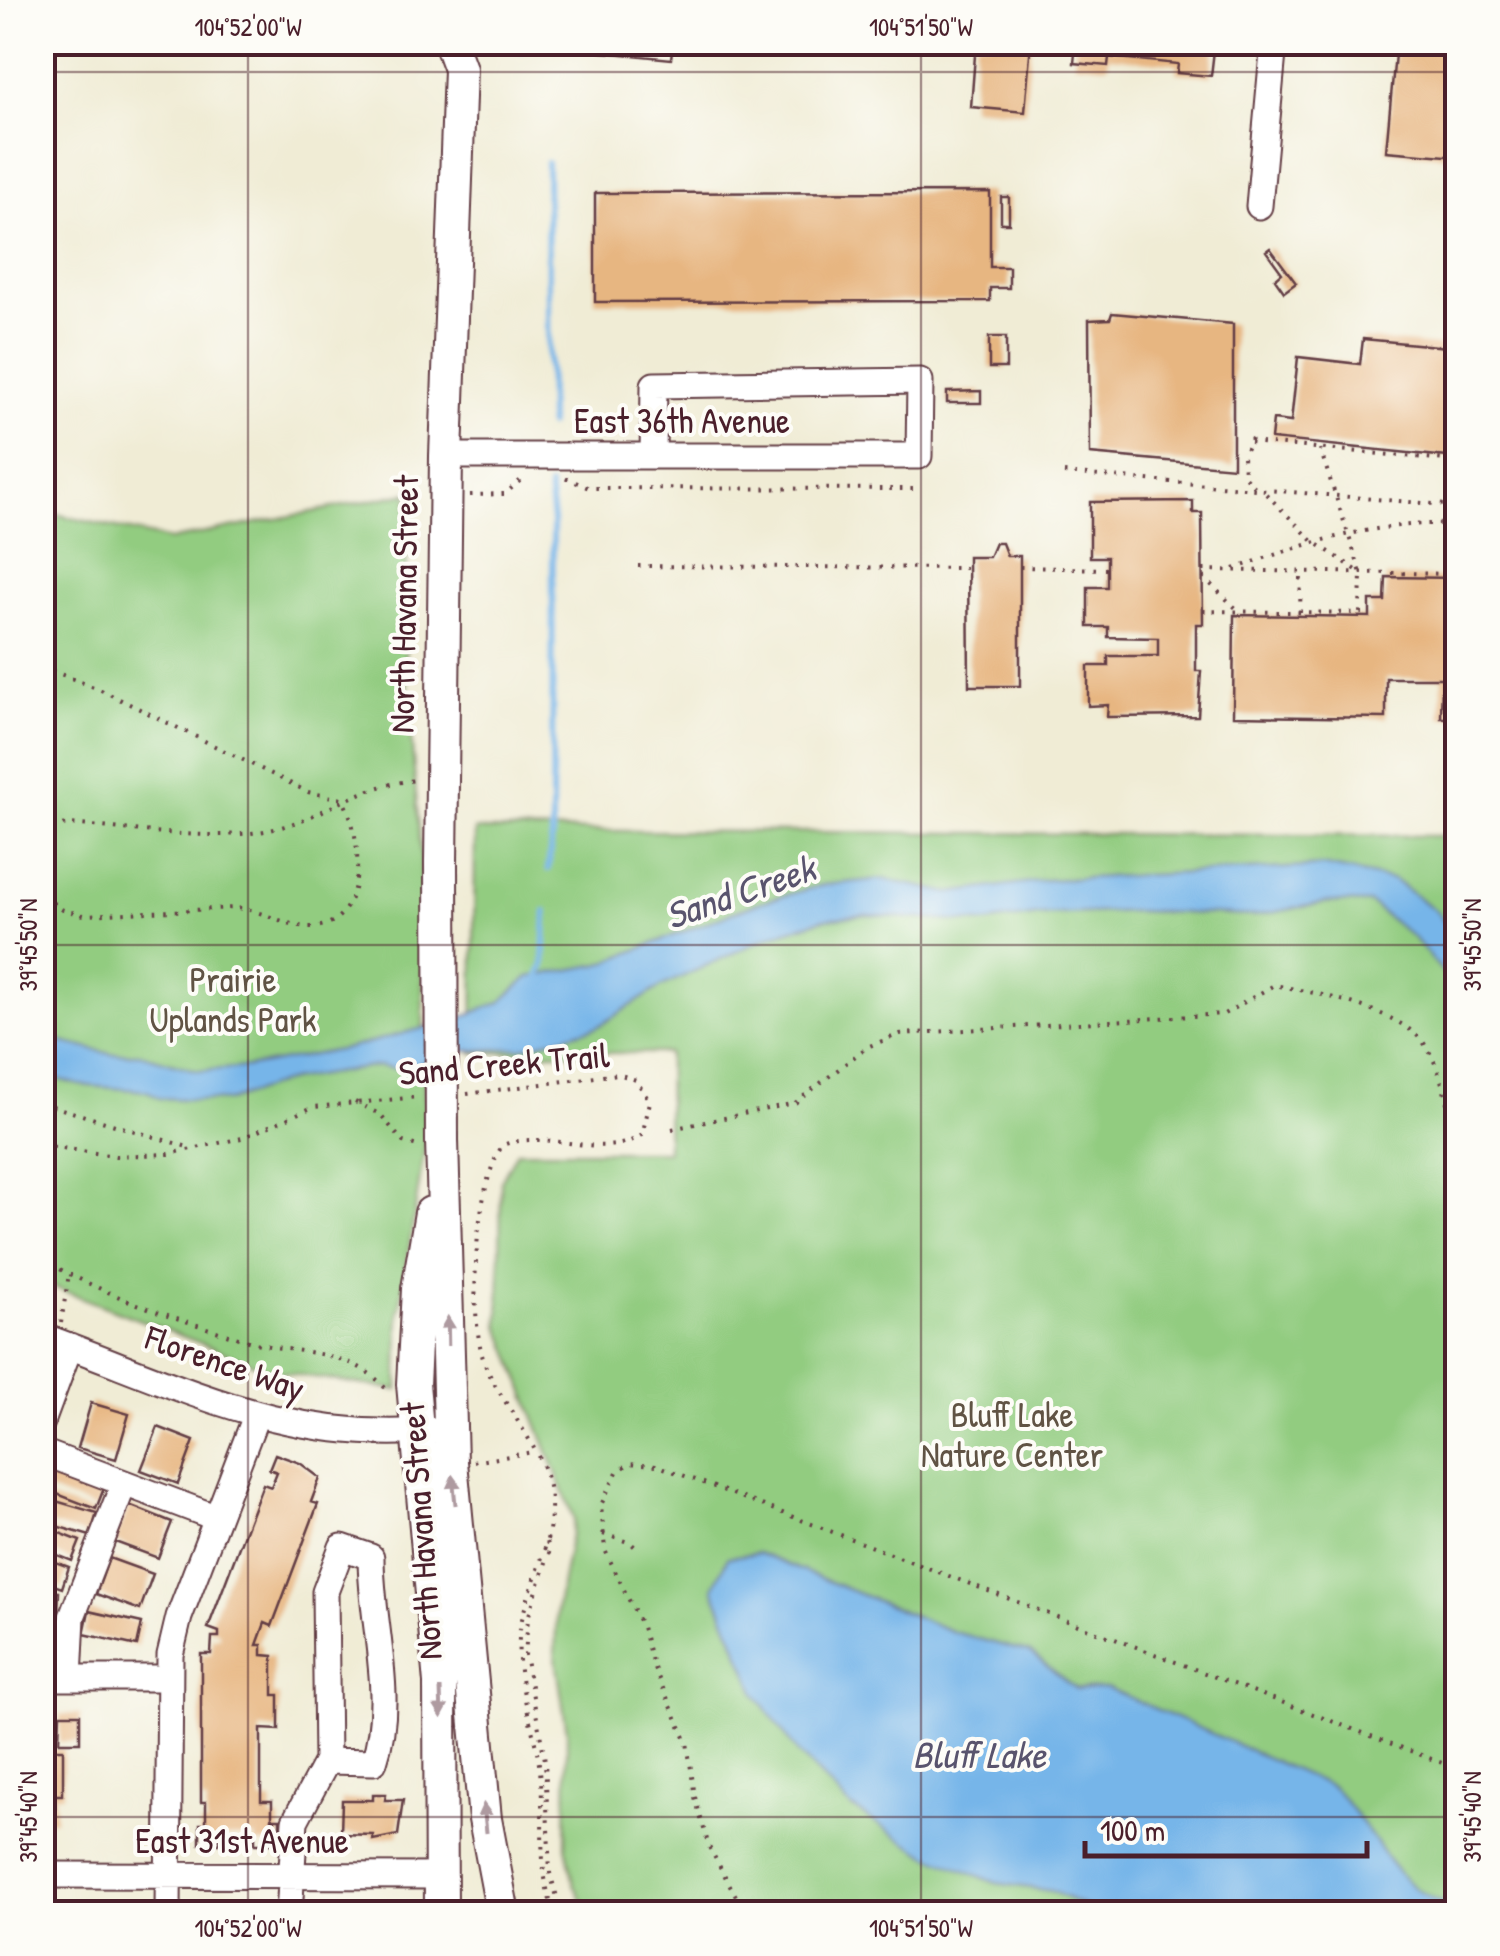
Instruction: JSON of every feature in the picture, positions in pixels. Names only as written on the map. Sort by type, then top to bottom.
[{"type":"main road","name":"North Havana Street","points":[[441,1914],[434,1143],[446,456],[462,51]]},
{"type":"main road","name":"North Havana Street","points":[[434,1430],[485,1819],[502,1914]]},
{"type":"street","points":[[1259,206],[1274,42]]},
{"type":"street","name":"East 36th Avenue","points":[[446,456],[653,456],[919,456],[920,381],[654,385],[653,456]]},
{"type":"street","name":"Florence Way","points":[[42,1336],[256,1416],[332,1432],[434,1430]]},
{"type":"street","points":[[42,1422],[70,1346]]},
{"type":"street","points":[[168,1914],[168,1678],[179,1616],[256,1416]]},
{"type":"street","points":[[42,1452],[216,1518]]},
{"type":"street","points":[[69,1678],[72,1617],[124,1483]]},
{"type":"street","points":[[289,1914],[295,1821],[327,1761],[325,1592],[342,1548],[371,1557],[383,1735],[374,1762],[327,1761]]},
{"type":"street","points":[[42,1678],[168,1678]]},
{"type":"street","name":"East 31st Avenue","points":[[42,1875],[442,1876]]},
{"type":"path","points":[[1361,573],[1313,541],[1244,476],[1243,456],[1251,440],[1458,462]]},
{"type":"path","points":[[1319,448],[1361,573],[1360,613]]},
{"type":"path","points":[[1064,473],[1458,506]]},
{"type":"path","points":[[470,495],[505,494],[515,483],[534,474]]},
{"type":"path","points":[[553,474],[589,488],[920,489]]},
{"type":"path","points":[[1231,570],[1348,533],[1395,524],[1458,524]]},
{"type":"path","points":[[638,566],[968,568]]},
{"type":"path","points":[[1020,567],[1106,568]]},
{"type":"path","points":[[1239,611],[1203,573],[1231,570],[1458,574]]},
{"type":"path","points":[[1300,612],[1301,572]]},
{"type":"path","points":[[1203,611],[1370,613]]},
{"type":"path","points":[[42,667],[99,688],[308,792],[342,799],[350,811],[358,848],[350,899],[332,922],[313,928],[260,910],[236,908],[84,915],[63,910],[42,896]]},
{"type":"path","points":[[42,828],[68,824],[256,832],[298,821],[378,785],[425,780]]},
{"type":"path","points":[[672,1128],[794,1103],[866,1047],[900,1034],[1224,1014],[1274,985],[1312,992],[1400,1022],[1425,1043],[1454,1126],[1458,1175]]},
{"type":"path","name":"Sand Creek Trail","points":[[464,1094],[618,1074],[636,1080],[650,1102],[642,1135],[630,1143],[519,1139],[503,1145],[486,1177],[476,1324],[479,1348],[550,1492],[546,1539],[526,1600],[518,1644],[540,1774],[541,1861],[555,1914]]},
{"type":"path","name":"Sand Creek Trail","points":[[42,1145],[115,1156],[195,1150],[242,1138],[312,1108],[428,1096]]},
{"type":"path","points":[[355,1102],[381,1115],[403,1142],[434,1143]]},
{"type":"path","points":[[42,1103],[195,1150]]},
{"type":"path","points":[[42,1259],[128,1301],[250,1342],[342,1357],[378,1379],[388,1392]]},
{"type":"path","points":[[69,1274],[61,1324],[70,1346]]},
{"type":"path","points":[[472,1462],[533,1452]]},
{"type":"path","points":[[746,1914],[709,1847],[694,1798],[686,1742],[654,1668],[642,1627],[616,1581],[603,1534],[601,1505],[617,1472],[630,1463],[656,1465],[1328,1724],[1458,1769]]},
{"type":"path","points":[[603,1534],[630,1543],[639,1551]]},
{"type":"path","points":[[546,1539],[550,1550],[528,1618],[525,1655],[545,1760],[550,1873],[562,1914]]},
{"type":"green space","name":"Prairie Uplands Park","points":[[408,493],[405,660],[421,855],[425,1146],[399,1312],[398,1390],[273,1371],[43,1283],[42,511],[170,540]]},
{"type":"green space","name":"Bluff Lake Nature Center","points":[[475,830],[1457,836],[1457,1913],[589,1913],[574,1884],[566,1847],[567,1732],[555,1653],[557,1606],[574,1519],[499,1325],[501,1181],[517,1151],[667,1151],[668,1053],[473,1053]]},
{"type":"water","points":[[1327,866],[1394,880],[1436,911],[1457,938],[1457,989],[1415,939],[1370,903],[1329,902],[1254,916],[1138,911],[1038,915],[985,923],[866,915],[824,919],[770,936],[662,986],[597,1027],[522,1048],[464,1051],[401,1069],[378,1066],[290,1080],[229,1101],[159,1098],[147,1091],[79,1085],[43,1075],[42,1037],[111,1054],[140,1054],[198,1071],[248,1067],[349,1048],[460,1018],[501,1002],[529,977],[601,964],[754,904],[823,885],[883,879],[950,893],[1045,880]]},
{"type":"water","name":"Bluff Lake","points":[[758,1553],[954,1632],[1031,1653],[1076,1689],[1108,1688],[1331,1786],[1401,1875],[1436,1901],[1457,1906],[1457,1913],[1101,1913],[1051,1891],[996,1883],[927,1855],[851,1807],[798,1753],[756,1694],[713,1588],[728,1557]]},
{"type":"building","points":[[573,42],[673,42],[671,59],[573,49]]},
{"type":"building","points":[[976,42],[1031,42],[1025,112],[971,107]]},
{"type":"building","points":[[1076,42],[1215,42],[1211,76],[1177,73],[1178,64],[1109,57],[1108,66],[1074,63]]},
{"type":"building","points":[[1396,43],[1458,48],[1458,157],[1386,151]]},
{"type":"building","points":[[990,192],[990,267],[1009,267],[1009,288],[990,288],[990,301],[595,302],[595,193]]},
{"type":"building","points":[[1001,197],[1009,197],[1009,223],[1001,223]]},
{"type":"building","points":[[1270,248],[1296,283],[1284,292],[1275,279],[1282,273],[1266,251]]},
{"type":"building","points":[[1112,313],[1233,324],[1233,467],[1090,454],[1089,320],[1110,319]]},
{"type":"building","points":[[989,337],[1006,337],[1006,368],[989,368]]},
{"type":"building","points":[[1363,339],[1458,348],[1458,458],[1271,439],[1273,420],[1291,422],[1298,357],[1360,364]]},
{"type":"building","points":[[981,391],[981,403],[947,403],[947,392]]},
{"type":"building","points":[[1193,501],[1193,513],[1202,513],[1203,624],[1196,624],[1196,671],[1201,671],[1198,716],[1107,717],[1108,705],[1088,706],[1088,666],[1108,666],[1108,656],[1158,656],[1158,638],[1108,637],[1108,627],[1088,627],[1088,587],[1107,587],[1107,557],[1090,557],[1090,502]]},
{"type":"building","points":[[995,543],[1002,543],[1007,556],[1020,556],[1020,686],[969,686],[968,557],[989,557]]},
{"type":"building","points":[[1386,577],[1458,578],[1458,718],[1441,718],[1442,678],[1386,678],[1386,718],[1233,716],[1234,615],[1370,617],[1370,601],[1385,601]]},
{"type":"building","points":[[91,1403],[129,1414],[116,1459],[78,1448]]},
{"type":"building","points":[[158,1427],[194,1441],[178,1484],[141,1470]]},
{"type":"building","points":[[275,1454],[300,1463],[320,1478],[311,1502],[318,1504],[272,1626],[265,1623],[257,1645],[262,1645],[262,1655],[273,1656],[273,1695],[279,1695],[279,1730],[261,1729],[261,1801],[272,1801],[272,1819],[280,1819],[280,1844],[255,1844],[255,1837],[219,1837],[219,1844],[200,1844],[200,1824],[206,1824],[206,1802],[201,1802],[201,1654],[211,1654],[212,1637],[219,1637],[219,1632],[208,1628],[263,1484],[271,1487],[277,1472],[269,1469]]},
{"type":"building","points":[[51,1469],[104,1488],[96,1509],[44,1489]]},
{"type":"building","points":[[42,1497],[97,1513],[90,1536],[42,1522]]},
{"type":"building","points":[[129,1505],[172,1522],[158,1558],[115,1542]]},
{"type":"building","points":[[42,1526],[80,1541],[72,1561],[42,1549]]},
{"type":"building","points":[[42,1557],[69,1567],[62,1588],[42,1581]]},
{"type":"building","points":[[109,1558],[153,1574],[140,1610],[96,1594]]},
{"type":"building","points":[[42,1591],[59,1592],[58,1614],[42,1612]]},
{"type":"building","points":[[89,1611],[142,1623],[137,1646],[84,1634]]},
{"type":"building","points":[[42,1620],[56,1620],[55,1643],[42,1643]]},
{"type":"building","points":[[60,1714],[80,1714],[80,1742],[59,1742]]},
{"type":"building","points":[[42,1749],[63,1749],[63,1795],[55,1795],[55,1820],[42,1820]]},
{"type":"building","points":[[373,1794],[386,1794],[385,1800],[403,1800],[398,1835],[373,1840],[373,1835],[341,1834],[342,1800],[373,1800]]},
{"type":"waterway","points":[[521,50],[523,42]]},
{"type":"waterway","points":[[547,163],[549,425]]},
{"type":"waterway","points":[[548,869],[552,836],[553,521],[549,487]]},
{"type":"waterway","points":[[538,979],[544,965],[546,912]]},
{"type":"water label","name":"Sand Creek","points":[[740,892]]}]
